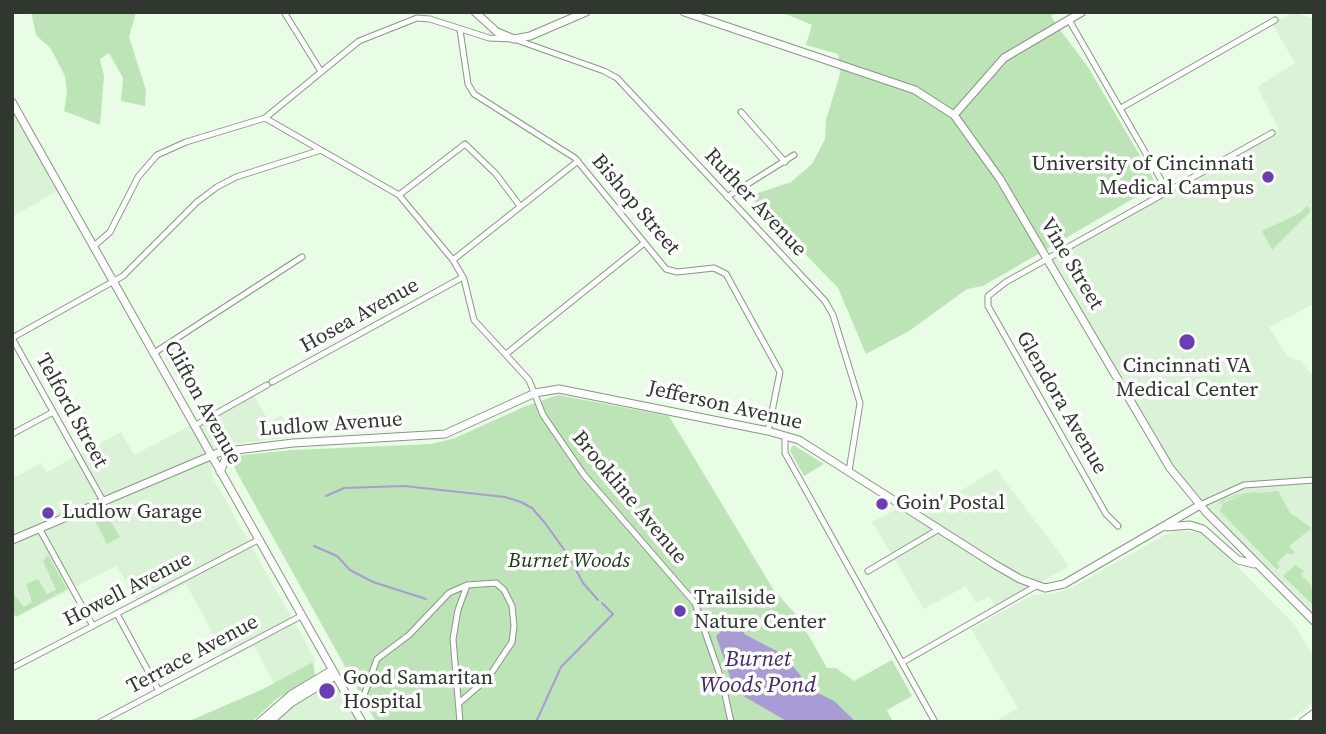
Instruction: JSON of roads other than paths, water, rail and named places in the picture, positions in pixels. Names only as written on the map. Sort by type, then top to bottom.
[{"type":"main road","points":[[475,12],[497,32],[514,39],[530,36],[586,12]]},
{"type":"main road","name":"Vine Street","points":[[684,12],[915,89],[954,115],[985,156],[1157,447],[1200,505],[1314,621]]},
{"type":"main road","points":[[954,115],[1004,58],[1082,12]]},
{"type":"main road","name":"Clifton Avenue","points":[[12,102],[362,722]]},
{"type":"main road","name":"Jefferson Avenue","points":[[535,393],[573,390],[768,431],[806,443],[939,529],[1036,586]]},
{"type":"main road","name":"Ludlow Avenue","points":[[12,540],[211,455],[235,450],[445,434],[535,393]]},
{"type":"main road","points":[[220,472],[226,458],[235,450]]},
{"type":"main road","points":[[1036,586],[1045,588],[1065,584],[1200,505]]},
{"type":"main road","points":[[1163,527],[1190,525],[1203,529],[1238,560],[1257,564]]},
{"type":"main road","points":[[260,722],[292,694],[334,673]]},
{"type":"main road","points":[[270,722],[291,703],[334,673]]},
{"type":"main road","points":[[1303,722],[1314,714]]},
{"type":"street","points":[[284,12],[320,70]]},
{"type":"street","name":"Ruther Avenue","points":[[265,118],[320,70],[359,41],[417,19],[430,19],[489,38],[514,39],[611,74],[830,308],[860,403],[849,471]]},
{"type":"street","points":[[1069,20],[1168,192]]},
{"type":"street","points":[[1121,108],[1275,20]]},
{"type":"street","name":"Bishop Street","points":[[460,30],[470,89],[578,161],[660,265],[672,272],[714,268],[726,274],[780,372],[768,431]]},
{"type":"street","points":[[741,112],[785,162]]},
{"type":"street","points":[[94,246],[110,232],[138,177],[157,155],[186,142],[265,118]]},
{"type":"street","name":"Brookline Avenue","points":[[265,118],[399,195],[453,260],[463,277],[471,315],[528,380],[543,415],[584,475],[695,603],[715,658],[731,722]]},
{"type":"street","points":[[1048,260],[1272,132]]},
{"type":"street","points":[[399,195],[465,144],[496,174],[520,206]]},
{"type":"street","points":[[12,338],[123,276],[197,202],[217,187],[236,177],[322,149]]},
{"type":"street","points":[[727,197],[794,155]]},
{"type":"street","points":[[453,260],[578,161]]},
{"type":"street","points":[[506,354],[643,244]]},
{"type":"street","points":[[154,353],[302,257]]},
{"type":"street","name":"Glendora Avenue","points":[[1048,260],[990,292],[988,306],[1105,514],[1118,526]]},
{"type":"street","name":"Hosea Avenue","points":[[194,426],[463,277]]},
{"type":"street","name":"Telford Street","points":[[12,338],[103,501]]},
{"type":"street","points":[[12,434],[53,412]]},
{"type":"street","points":[[785,436],[785,453],[935,722]]},
{"type":"street","points":[[1200,505],[1244,485],[1314,480]]},
{"type":"street","points":[[39,528],[93,626]]},
{"type":"street","points":[[868,571],[939,529]]},
{"type":"street","name":"Howell Avenue","points":[[12,668],[258,540]]},
{"type":"street","points":[[353,706],[363,698],[377,659],[409,635],[449,593],[467,585],[491,582],[501,585],[512,606],[514,625],[509,648],[499,664],[459,704]]},
{"type":"street","points":[[460,722],[453,639],[458,610],[467,585]]},
{"type":"street","points":[[903,662],[1036,586]]},
{"type":"street","points":[[117,614],[159,691]]},
{"type":"street","name":"Terrace Avenue","points":[[100,722],[301,616]]},
{"type":"water","name":"Burnet Woods Pond","points":[[730,624],[735,624],[746,635],[784,655],[812,690],[834,701],[856,722],[788,722],[735,691],[716,636]]},
{"type":"waterway","points":[[326,496],[344,488],[404,486],[505,497],[521,502],[532,508],[545,523],[568,555],[583,583],[598,600]]},
{"type":"waterway","points":[[314,546],[337,556],[350,570],[373,582],[426,599]]},
{"type":"waterway","points":[[536,722],[561,667],[613,614],[602,603]]},
{"type":"place","name":"University of Cincinnati Medical Campus","points":[[1268,177]]},
{"type":"place","name":"Cincinnati VA Medical Center","points":[[1187,342]]},
{"type":"place","name":"Goin' Postal","points":[[882,504]]},
{"type":"place","name":"Ludlow Garage","points":[[48,513]]},
{"type":"place","name":"Trailside Nature Center","points":[[680,611]]},
{"type":"place","name":"Good Samaritan Hospital","points":[[327,691]]},
{"type":"park label","name":"Burnet Woods","points":[[569,562]]}]
